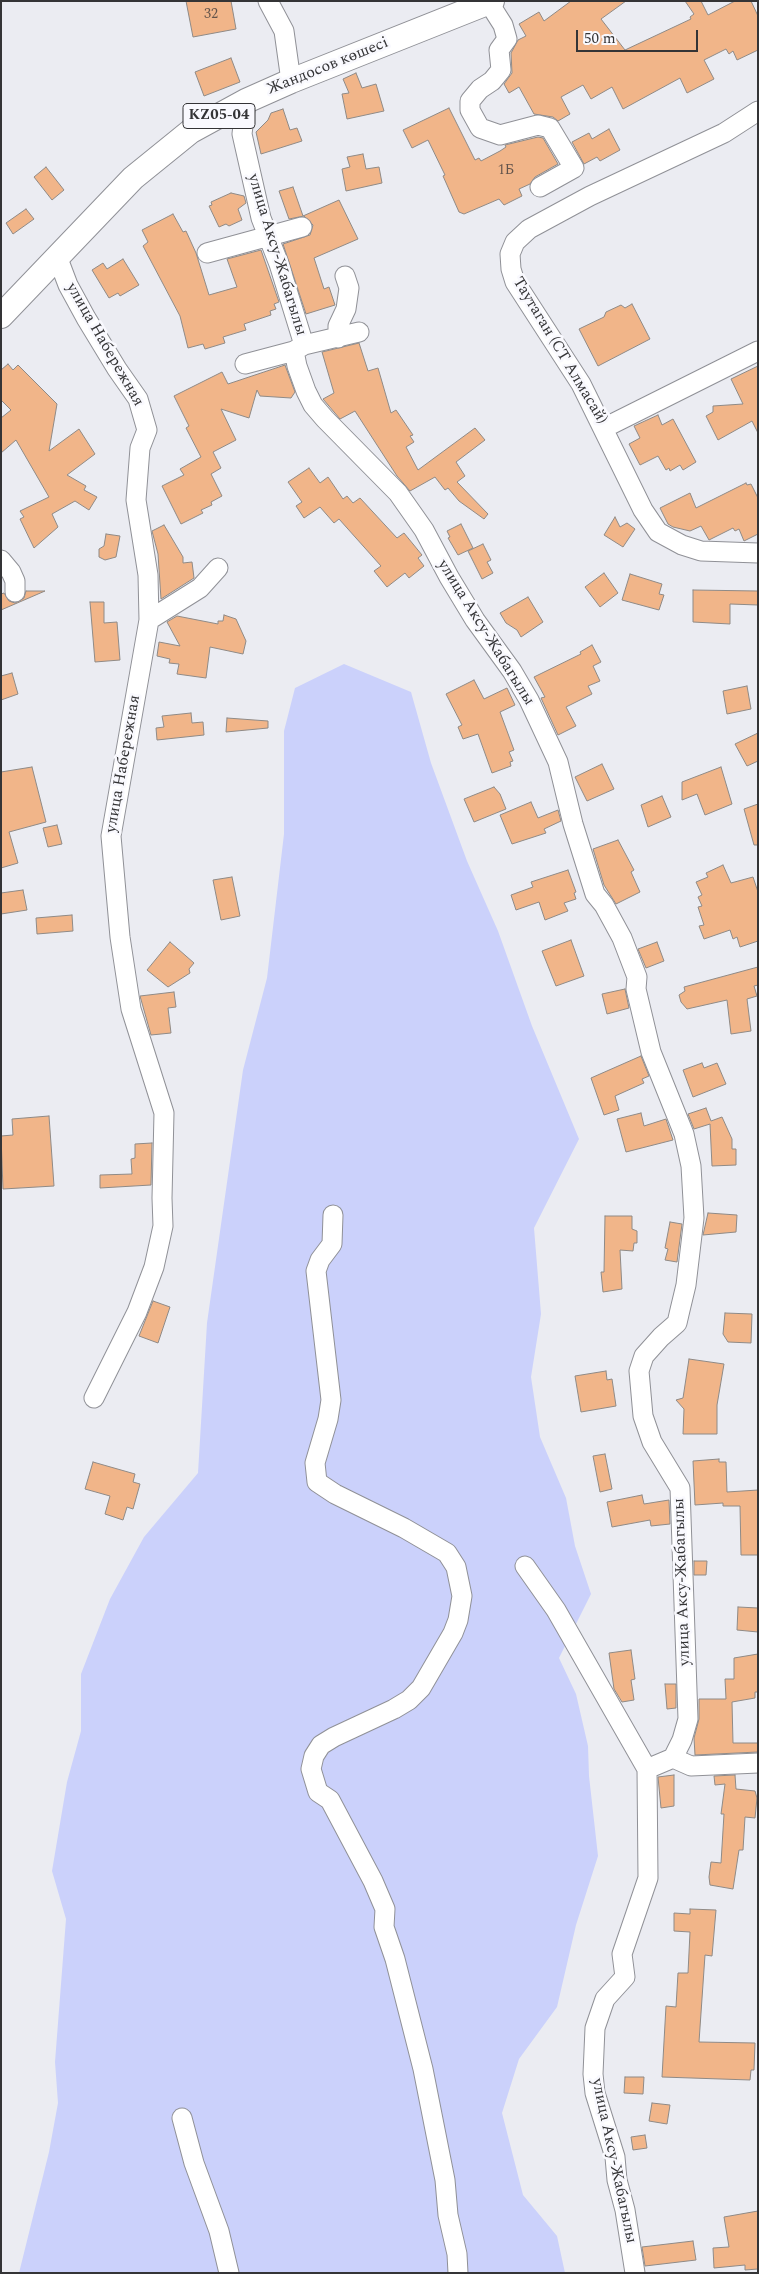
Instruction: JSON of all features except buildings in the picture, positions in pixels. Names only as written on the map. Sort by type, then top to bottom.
[{"type":"main road","name":"Жандосов көшесі","points":[[1,316],[133,178],[191,131],[246,101],[291,81],[490,2]]},
{"type":"street","points":[[268,1],[284,32],[291,81]]},
{"type":"street","points":[[490,2],[503,25],[507,39],[499,50],[501,70],[470,101],[470,110],[474,119],[480,128],[500,135],[538,125],[550,128],[590,196]]},
{"type":"street","name":"улица Аксу-Жабагылы","points":[[246,101],[242,134],[262,218],[269,237],[299,348],[297,366],[313,405],[398,493],[424,530],[475,620],[512,671],[529,700],[558,762],[595,894],[604,905],[622,938],[637,977],[636,989],[651,1052],[684,1134],[693,1185],[694,1218],[686,1286],[677,1323],[660,1336],[644,1356],[639,1371],[643,1416],[652,1442],[680,1488],[682,1508],[688,1719],[682,1740],[673,1758]]},
{"type":"street","name":"Таутаган (СТ Алмасай)","points":[[758,111],[724,133],[590,196],[529,229],[515,242],[510,254],[511,269],[515,282],[582,384],[643,510],[658,532],[682,545],[701,551],[758,552]]},
{"type":"street","points":[[540,186],[574,168]]},
{"type":"street","points":[[207,253],[302,227]]},
{"type":"street","name":"улица Набережная","points":[[57,256],[68,285],[117,369],[138,399],[147,430],[140,448],[136,500],[148,576],[149,620],[111,836],[120,936],[131,1009],[164,1113],[163,1226],[154,1267],[137,1312],[94,1398]]},
{"type":"street","points":[[338,338],[338,326],[346,309],[349,288],[345,276]]},
{"type":"street","points":[[245,364],[359,332]]},
{"type":"street","points":[[604,428],[758,351]]},
{"type":"street","points":[[1,560],[11,572],[15,581],[15,592]]},
{"type":"street","points":[[149,620],[200,588],[218,568]]},
{"type":"street","points":[[333,1215],[332,1244],[320,1260],[316,1271],[331,1400],[328,1419],[314,1463],[317,1482],[335,1494],[404,1528],[447,1553],[456,1567],[462,1596],[458,1620],[453,1633],[421,1688],[409,1700],[394,1709],[334,1737],[321,1746],[314,1756],[311,1769],[318,1792],[330,1800],[386,1910],[383,1915],[384,1927],[396,1959],[423,2068],[445,2180],[448,2216],[458,2273]]},
{"type":"street","points":[[525,1566],[556,1610],[647,1769],[673,1758],[691,1766],[758,1763]]},
{"type":"street","name":"улица Аксу-Жабагылы","points":[[635,2273],[626,2216],[617,2180],[615,2157],[595,2093],[593,2074],[595,2028],[605,1999],[625,1977],[622,1954],[648,1878],[647,1769]]},
{"type":"street","points":[[182,2118],[194,2163],[219,2231],[230,2273]]},
{"type":"shaded area","points":[[344,664],[411,692],[431,763],[467,861],[498,931],[532,1026],[579,1139],[534,1228],[541,1314],[531,1377],[540,1437],[566,1498],[575,1546],[591,1594],[559,1658],[576,1694],[588,1746],[589,1776],[598,1856],[576,1925],[557,2007],[519,2059],[502,2113],[523,2195],[557,2236],[565,2273],[19,2273],[49,2152],[58,2103],[55,2062],[66,1919],[52,1871],[67,1782],[81,1731],[81,1674],[110,1599],[144,1537],[198,1473],[207,1323],[243,1070],[267,978],[284,834],[284,731],[295,688]]}]
